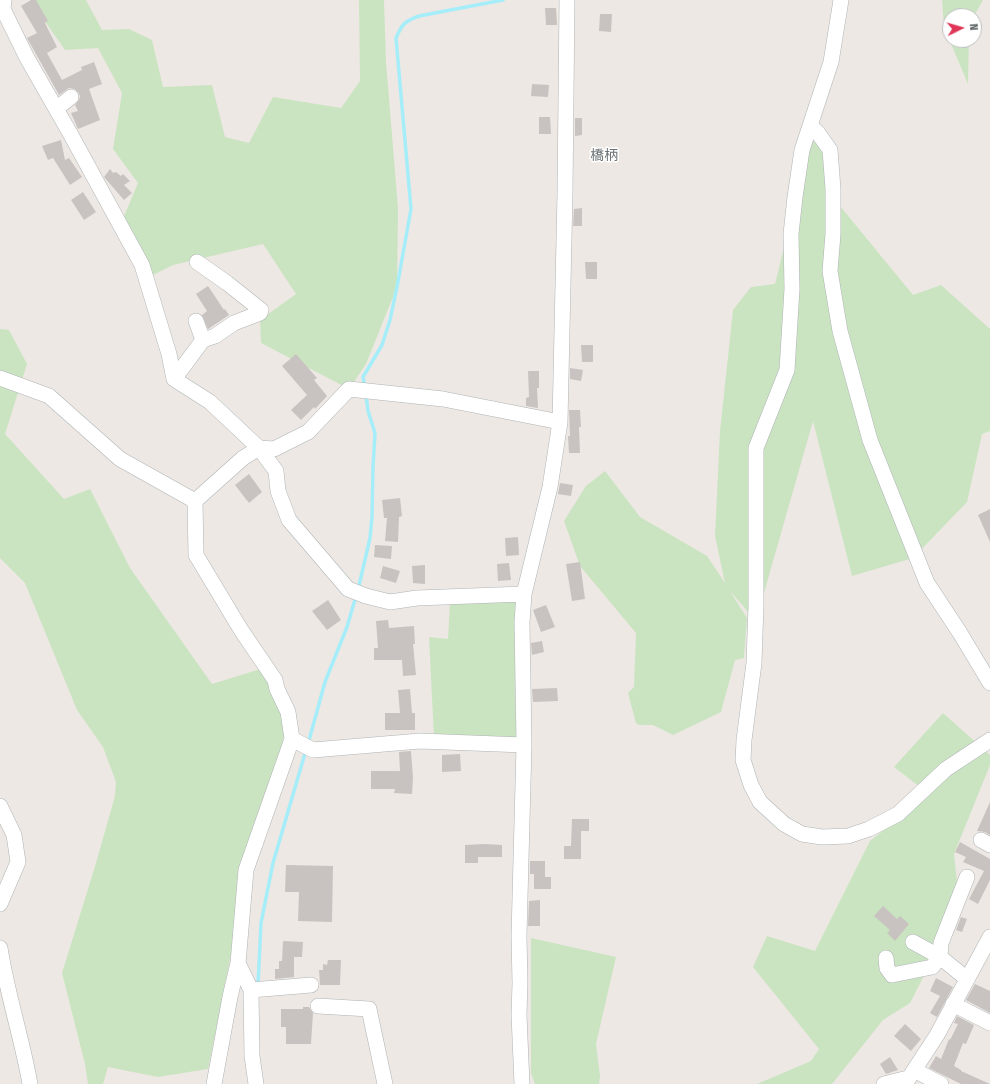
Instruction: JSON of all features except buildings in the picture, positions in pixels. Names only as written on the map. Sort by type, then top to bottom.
[{"type":"street","points":[[4,0],[3,9],[27,58],[142,265],[169,354],[174,379],[210,402],[259,448],[276,471],[278,491],[289,520],[357,593],[390,602],[417,598],[524,594]]},
{"type":"street","points":[[522,1084],[519,1015],[524,745],[522,622],[524,594],[550,487],[560,422],[565,193],[567,0]]},
{"type":"street","points":[[840,0],[841,6],[830,62],[802,150],[792,234],[792,289],[787,370],[756,448],[756,605],[754,663],[744,740],[744,760],[751,785],[760,802],[784,824],[802,834],[822,837],[848,836],[869,829],[898,814],[946,770],[990,740]]},
{"type":"street","points":[[56,109],[71,97]]},
{"type":"street","points":[[810,126],[818,133],[830,150],[833,189],[833,234],[830,271],[840,331],[870,440],[927,583],[960,633],[990,683]]},
{"type":"street","points":[[174,379],[203,340],[214,336],[234,323],[260,313],[261,310],[197,262]]},
{"type":"street","points":[[196,321],[203,340]]},
{"type":"street","points":[[0,378],[49,396],[120,459],[195,501]]},
{"type":"street","points":[[214,1084],[230,996],[238,963],[246,870],[302,744],[277,689],[275,680],[241,630],[196,555],[195,501],[243,458],[259,448],[274,449],[308,432],[349,389],[442,400],[560,422]]},
{"type":"street","points":[[302,744],[420,741],[524,745]]},
{"type":"street","points":[[0,806],[14,835],[18,862],[0,904]]},
{"type":"street","points":[[886,958],[886,968],[892,975],[932,967],[940,957],[941,943],[967,877]]},
{"type":"street","points":[[909,1077],[937,1035],[990,937]]},
{"type":"street","points":[[913,942],[940,957],[968,979]]},
{"type":"street","points":[[0,948],[5,977],[25,1056],[30,1084]]},
{"type":"street","points":[[238,963],[255,990],[252,1056],[256,1084]]},
{"type":"street","points":[[255,990],[311,985]]},
{"type":"street","points":[[954,1004],[990,1023]]},
{"type":"street","points":[[318,1006],[369,1009],[385,1084]]},
{"type":"street","points":[[884,1084],[909,1077],[941,1084]]},
{"type":"green space","points":[[30,0],[86,0],[102,30],[129,29],[152,40],[163,87],[212,85],[225,137],[249,143],[273,97],[341,108],[360,81],[359,0],[384,0],[386,62],[398,208],[397,287],[366,364],[349,389],[261,343],[260,320],[296,294],[263,244],[173,265],[151,276],[122,221],[138,183],[113,149],[122,93],[98,48],[65,50]]},
{"type":"green space","points":[[942,0],[983,0],[978,8],[943,8]]},
{"type":"green space","points":[[953,48],[969,48],[968,84]]},
{"type":"green space","points":[[811,138],[831,162],[840,206],[913,295],[941,285],[990,329],[990,431],[982,434],[967,502],[913,558],[852,576],[813,421],[756,621],[730,591],[747,618],[744,658],[735,660],[721,712],[673,735],[653,725],[639,725],[636,723],[628,693],[634,687],[636,633],[580,566],[564,521],[586,486],[605,471],[640,517],[707,556],[725,583],[715,536],[720,431],[733,310],[751,287],[775,284]]},
{"type":"green space","points":[[0,329],[9,330],[27,364],[5,434],[64,499],[90,489],[130,568],[212,684],[270,666],[287,724],[246,880],[208,1069],[158,1077],[108,1067],[103,1084],[88,1084],[85,1064],[62,973],[115,796],[116,782],[103,747],[77,710],[25,583],[0,558]]},
{"type":"green space","points":[[450,602],[515,602],[516,738],[434,738],[429,637],[448,639]]},
{"type":"green space","points":[[943,713],[990,755],[990,765],[954,854],[958,892],[943,939],[910,1003],[883,1020],[832,1084],[757,1084],[811,1061],[819,1049],[753,967],[767,936],[815,951],[870,841],[929,794],[894,767]]},
{"type":"green space","points":[[531,938],[616,957],[596,1044],[600,1076],[599,1084],[535,1084],[531,1073]]},
{"type":"waterway","points":[[365,387],[363,377],[382,345],[390,320],[411,209],[396,38],[404,24],[419,16],[503,0]]},
{"type":"waterway","points":[[358,590],[370,538],[372,517],[375,433],[368,411],[366,395]]},
{"type":"waterway","points":[[308,744],[325,682],[347,627],[356,596]]},
{"type":"waterway","points":[[258,985],[261,923],[273,863],[306,750]]},
{"type":"district","name":"橋柄","points":[[604,156]]}]
